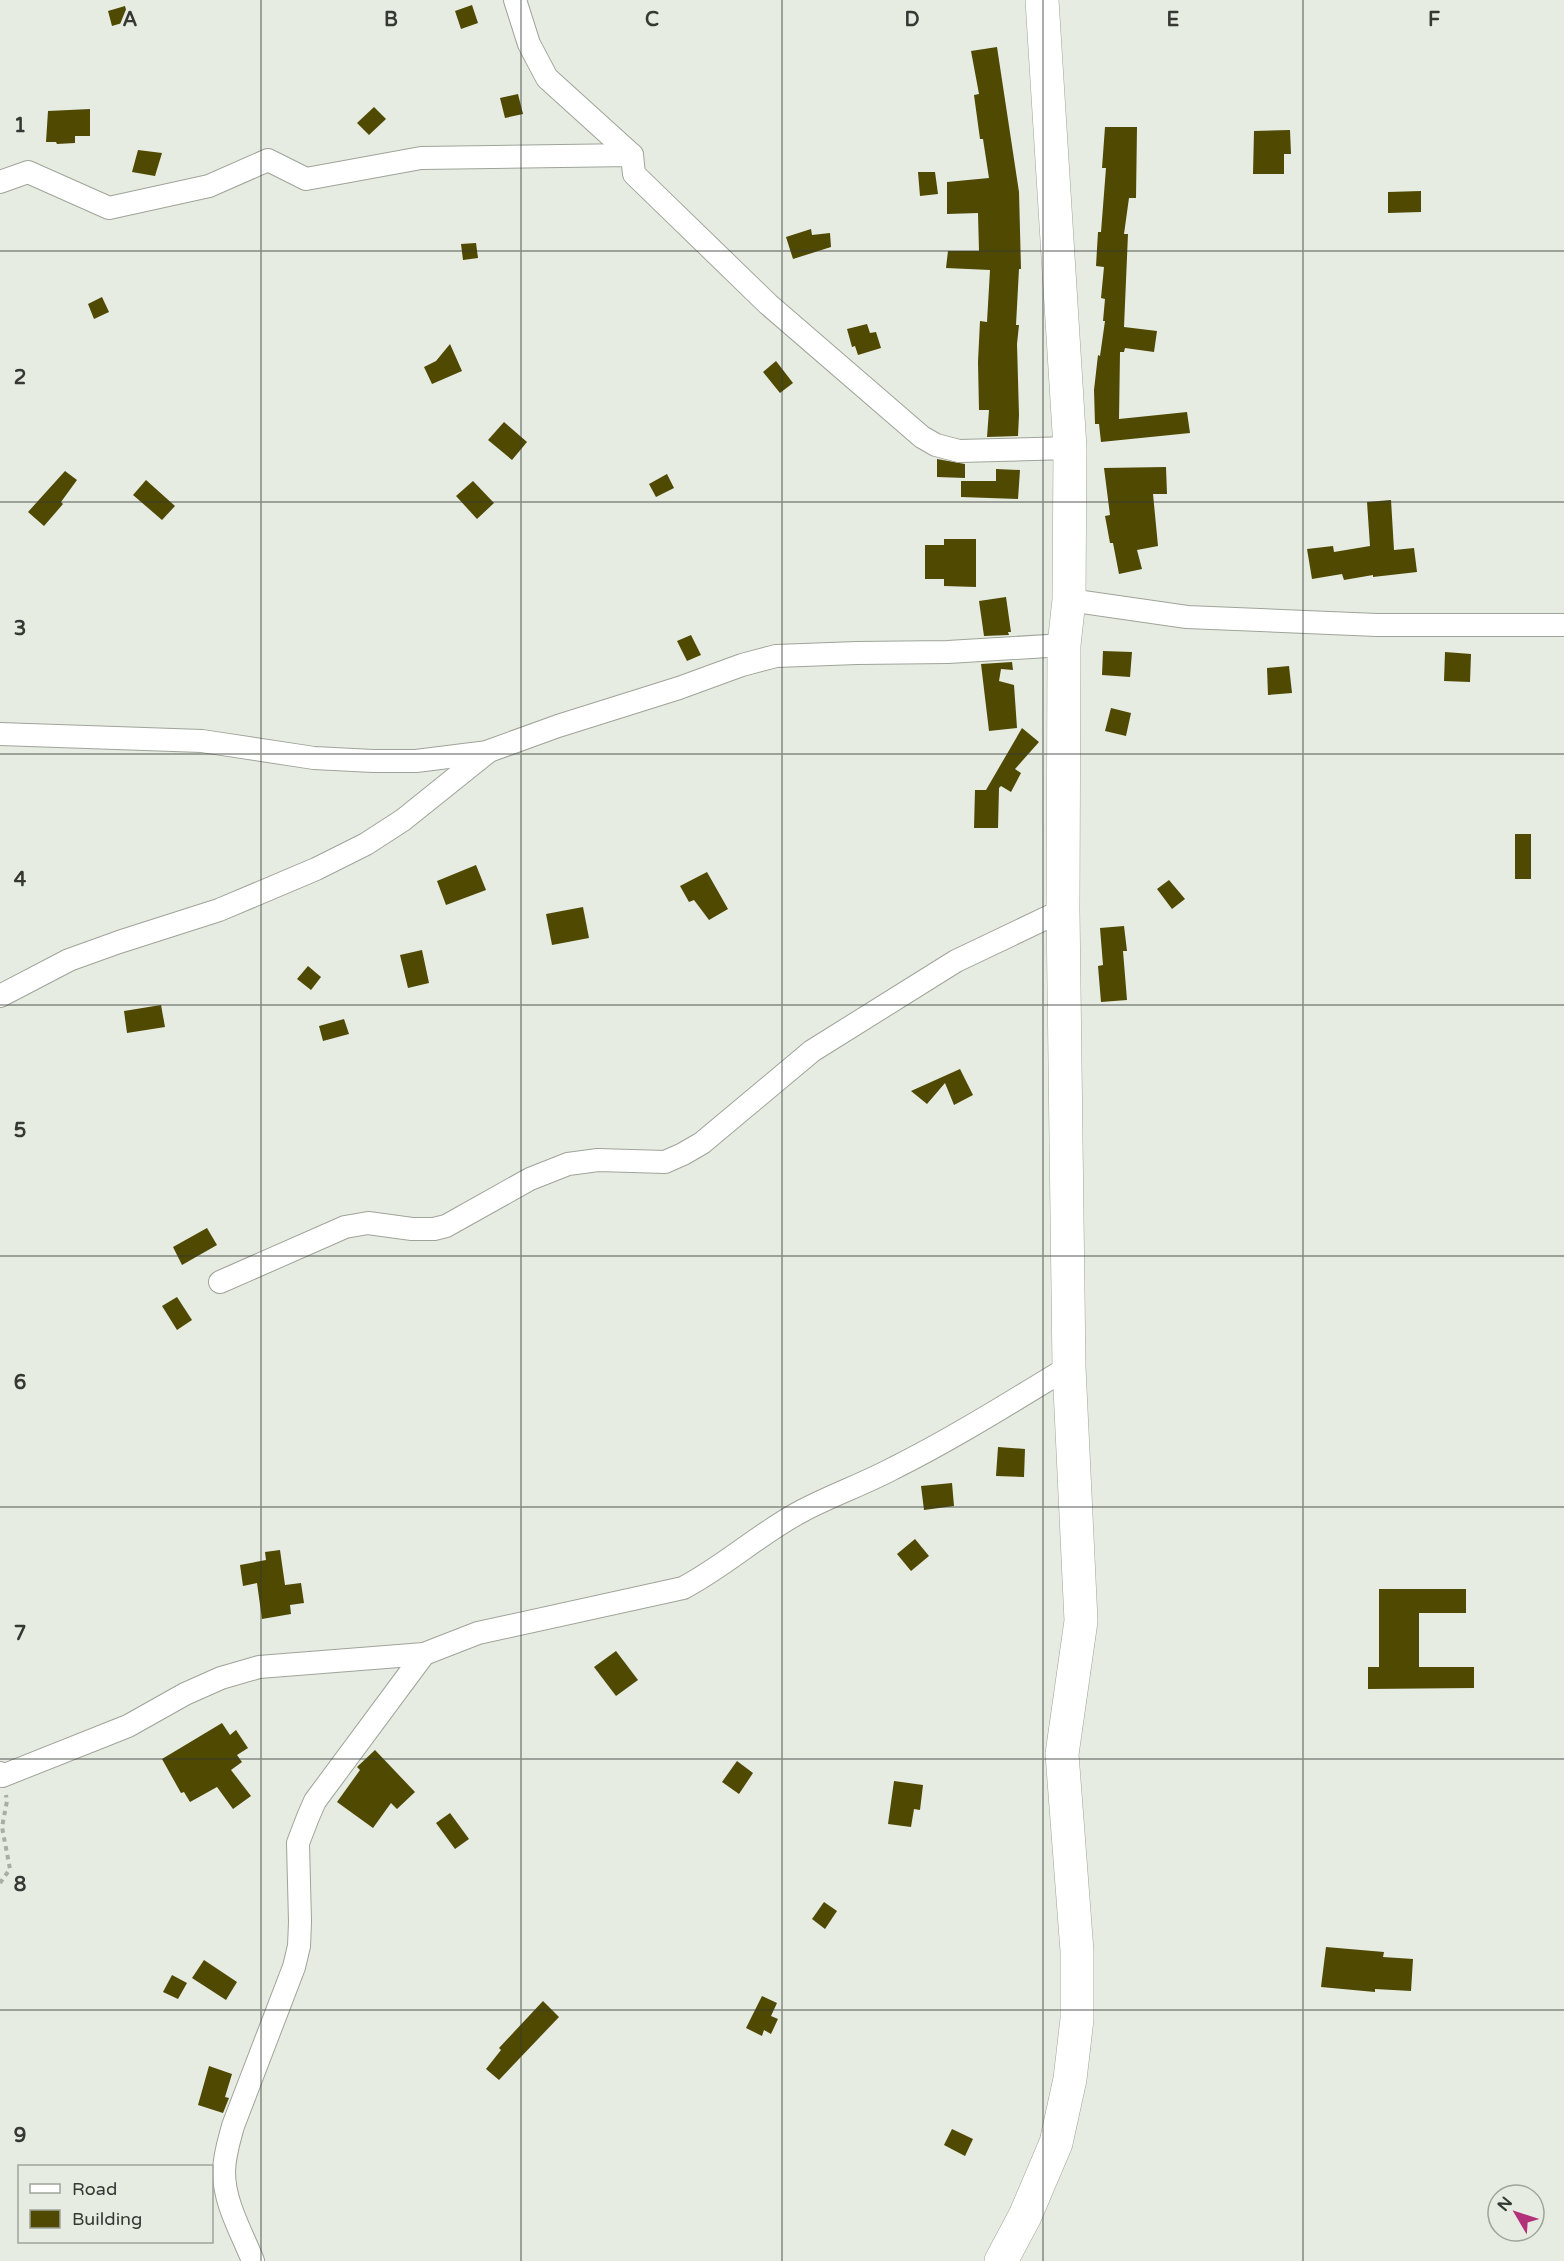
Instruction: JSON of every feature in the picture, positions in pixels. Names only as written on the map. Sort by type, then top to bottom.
[{"type":"main road","points":[[1000,2261],[1025,2216],[1056,2143],[1070,2079],[1077,2019],[1077,1951],[1062,1754],[1081,1621],[1069,1367],[1063,910],[1064,645],[1069,600],[1070,448],[1042,0]]},
{"type":"street","points":[[515,0],[529,44],[547,78],[632,155],[634,174],[768,304],[922,437],[936,446],[959,452],[1070,448]]},
{"type":"street","points":[[0,182],[28,172],[108,208],[209,186],[268,160],[306,179],[421,158],[632,155]]},
{"type":"street","points":[[1069,600],[1187,617],[1377,625],[1564,625]]},
{"type":"street","points":[[0,734],[202,741],[314,758],[416,761],[489,752],[558,726],[679,688],[742,664],[776,656],[857,652],[948,652],[1064,645]]},
{"type":"street","points":[[0,996],[69,960],[219,910],[316,869],[366,844],[403,820],[489,752]]},
{"type":"street","points":[[220,1282],[345,1227],[368,1223],[412,1229],[434,1229],[447,1226],[530,1179],[568,1164],[598,1160],[665,1162],[702,1143],[812,1051],[956,961],[1063,910]]},
{"type":"street","points":[[1,1775],[128,1726],[185,1694],[221,1678],[259,1667],[424,1654],[477,1633],[683,1588],[708,1575],[761,1535],[802,1511],[893,1469],[976,1423],[1069,1367]]},
{"type":"street","points":[[253,2261],[228,2203],[224,2174],[226,2152],[233,2126],[294,1967],[300,1922],[298,1843],[315,1801],[424,1654]]},
{"type":"path","points":[[0,1882],[10,1869],[2,1827],[7,1801],[1,1775]]},
{"type":"building","points":[[472,5],[478,23],[461,29],[455,11]]},
{"type":"building","points":[[125,6],[129,21],[112,26],[108,11]]},
{"type":"building","points":[[997,47],[1019,192],[1021,269],[1019,269],[1016,325],[1019,325],[1017,344],[1019,415],[1018,436],[987,437],[989,410],[979,410],[978,362],[980,321],[987,322],[990,270],[946,268],[948,251],[979,251],[978,213],[947,214],[947,182],[989,178],[983,139],[980,139],[974,95],[979,94],[971,51]]},
{"type":"building","points":[[518,94],[523,114],[505,118],[500,98]]},
{"type":"building","points":[[374,107],[386,119],[369,135],[357,123]]},
{"type":"building","points":[[90,109],[90,136],[75,136],[75,143],[46,142],[48,111]]},
{"type":"building","points":[[1105,127],[1137,127],[1136,198],[1129,198],[1124,234],[1128,234],[1124,327],[1157,331],[1154,352],[1125,348],[1124,352],[1120,352],[1119,419],[1187,412],[1190,433],[1101,442],[1099,424],[1095,424],[1094,390],[1105,321],[1103,321],[1105,299],[1101,298],[1104,267],[1096,266],[1106,168],[1102,168]]},
{"type":"building","points":[[1290,130],[1291,154],[1284,154],[1284,174],[1253,174],[1254,131]]},
{"type":"building","points":[[138,150],[162,153],[155,176],[132,172]]},
{"type":"building","points":[[918,172],[935,172],[938,194],[920,196]]},
{"type":"building","points":[[1421,191],[1421,212],[1388,213],[1388,192]]},
{"type":"building","points":[[811,229],[812,235],[830,233],[831,247],[793,259],[786,237]]},
{"type":"building","points":[[476,243],[478,258],[463,260],[461,244]]},
{"type":"building","points":[[102,297],[109,312],[94,319],[88,304]]},
{"type":"building","points":[[867,324],[870,333],[876,332],[881,348],[858,355],[855,346],[852,347],[847,329]]},
{"type":"building","points":[[450,344],[462,371],[432,384],[424,367],[436,361]]},
{"type":"building","points":[[776,361],[793,383],[780,393],[763,372]]},
{"type":"building","points":[[504,422],[527,442],[512,460],[488,440]]},
{"type":"building","points":[[937,459],[965,464],[965,478],[937,477]]},
{"type":"building","points":[[1166,467],[1167,494],[1153,494],[1158,546],[1137,550],[1142,569],[1119,574],[1105,516],[1110,515],[1104,468]]},
{"type":"building","points":[[996,469],[1020,470],[1018,499],[961,497],[961,481],[996,481]]},
{"type":"building","points":[[65,471],[77,480],[61,502],[63,504],[44,526],[28,512]]},
{"type":"building","points":[[667,474],[674,488],[656,497],[649,484]]},
{"type":"building","points":[[146,480],[175,506],[162,520],[133,495]]},
{"type":"building","points":[[473,481],[494,503],[477,519],[456,496]]},
{"type":"building","points":[[1391,500],[1394,550],[1414,548],[1417,572],[1373,577],[1373,575],[1344,580],[1342,574],[1312,579],[1307,549],[1333,546],[1334,552],[1370,546],[1367,502]]},
{"type":"building","points":[[944,539],[976,539],[976,587],[944,586],[944,579],[925,579],[925,545],[944,545]]},
{"type":"building","points":[[1006,597],[1011,632],[1008,632],[1009,635],[984,636],[979,601]]},
{"type":"building","points":[[691,635],[701,655],[687,661],[677,641]]},
{"type":"building","points":[[1103,651],[1132,652],[1130,677],[1102,675]]},
{"type":"building","points":[[1445,652],[1471,654],[1470,682],[1444,681]]},
{"type":"building","points":[[1012,662],[1013,670],[1001,669],[999,681],[1014,685],[1017,728],[989,731],[981,664]]},
{"type":"building","points":[[1289,666],[1292,693],[1268,695],[1267,668]]},
{"type":"building","points":[[1111,708],[1131,713],[1126,736],[1105,731]]},
{"type":"building","points":[[1022,728],[1039,742],[1015,769],[1021,773],[1011,792],[1001,786],[999,788],[998,828],[974,828],[975,790],[986,790]]},
{"type":"building","points":[[1515,834],[1531,834],[1531,879],[1515,879]]},
{"type":"building","points":[[476,865],[486,890],[446,905],[437,881]]},
{"type":"building","points":[[707,872],[728,909],[709,920],[694,900],[689,902],[680,886]]},
{"type":"building","points":[[1169,880],[1185,899],[1172,909],[1157,889]]},
{"type":"building","points":[[583,907],[589,938],[552,945],[546,914]]},
{"type":"building","points":[[1124,926],[1127,951],[1123,951],[1127,1000],[1101,1002],[1098,966],[1103,965],[1100,928]]},
{"type":"building","points":[[422,950],[429,983],[408,988],[400,955]]},
{"type":"building","points":[[308,966],[321,977],[311,990],[297,979]]},
{"type":"building","points":[[161,1005],[165,1027],[127,1033],[124,1011]]},
{"type":"building","points":[[344,1019],[349,1034],[323,1041],[319,1026]]},
{"type":"building","points":[[960,1069],[973,1095],[954,1105],[945,1083],[927,1104],[911,1091]]},
{"type":"building","points":[[207,1228],[217,1245],[182,1265],[173,1247]]},
{"type":"building","points":[[177,1297],[192,1320],[177,1330],[162,1306]]},
{"type":"building","points":[[998,1447],[1025,1449],[1024,1477],[996,1476]]},
{"type":"building","points":[[952,1483],[954,1506],[924,1510],[921,1486]]},
{"type":"building","points":[[915,1539],[929,1556],[911,1571],[897,1554]]},
{"type":"building","points":[[280,1550],[285,1585],[301,1583],[304,1603],[290,1605],[291,1614],[262,1619],[257,1583],[243,1586],[240,1565],[266,1560],[265,1552]]},
{"type":"building","points":[[1379,1589],[1466,1589],[1466,1613],[1419,1613],[1419,1667],[1474,1667],[1474,1688],[1368,1689],[1368,1667],[1379,1667]]},
{"type":"building","points":[[616,1651],[638,1680],[616,1696],[594,1667]]},
{"type":"building","points":[[222,1723],[230,1735],[236,1730],[248,1748],[237,1755],[242,1762],[231,1770],[251,1796],[233,1809],[217,1787],[190,1802],[184,1792],[181,1793],[162,1759]]},
{"type":"building","points":[[375,1750],[415,1792],[397,1809],[391,1803],[373,1828],[337,1802],[360,1770],[357,1767]]},
{"type":"building","points":[[737,1761],[753,1773],[739,1794],[722,1782]]},
{"type":"building","points":[[894,1781],[923,1785],[920,1810],[914,1809],[911,1827],[888,1824]]},
{"type":"building","points":[[450,1813],[469,1839],[455,1849],[436,1823]]},
{"type":"building","points":[[824,1902],[837,1911],[825,1929],[812,1919]]},
{"type":"building","points":[[1326,1947],[1384,1952],[1383,1957],[1413,1959],[1411,1991],[1375,1989],[1375,1992],[1321,1987]]},
{"type":"building","points":[[204,1960],[237,1982],[226,2000],[192,1978]]},
{"type":"building","points":[[172,1975],[187,1983],[178,1999],[163,1992]]},
{"type":"building","points":[[762,1996],[777,2003],[771,2016],[778,2019],[771,2034],[764,2030],[762,2036],[746,2028]]},
{"type":"building","points":[[543,2001],[559,2017],[499,2080],[486,2069],[501,2050],[499,2048]]},
{"type":"building","points":[[209,2066],[232,2074],[225,2097],[229,2098],[223,2113],[198,2105]]},
{"type":"building","points":[[952,2129],[973,2139],[965,2156],[944,2145]]}]
